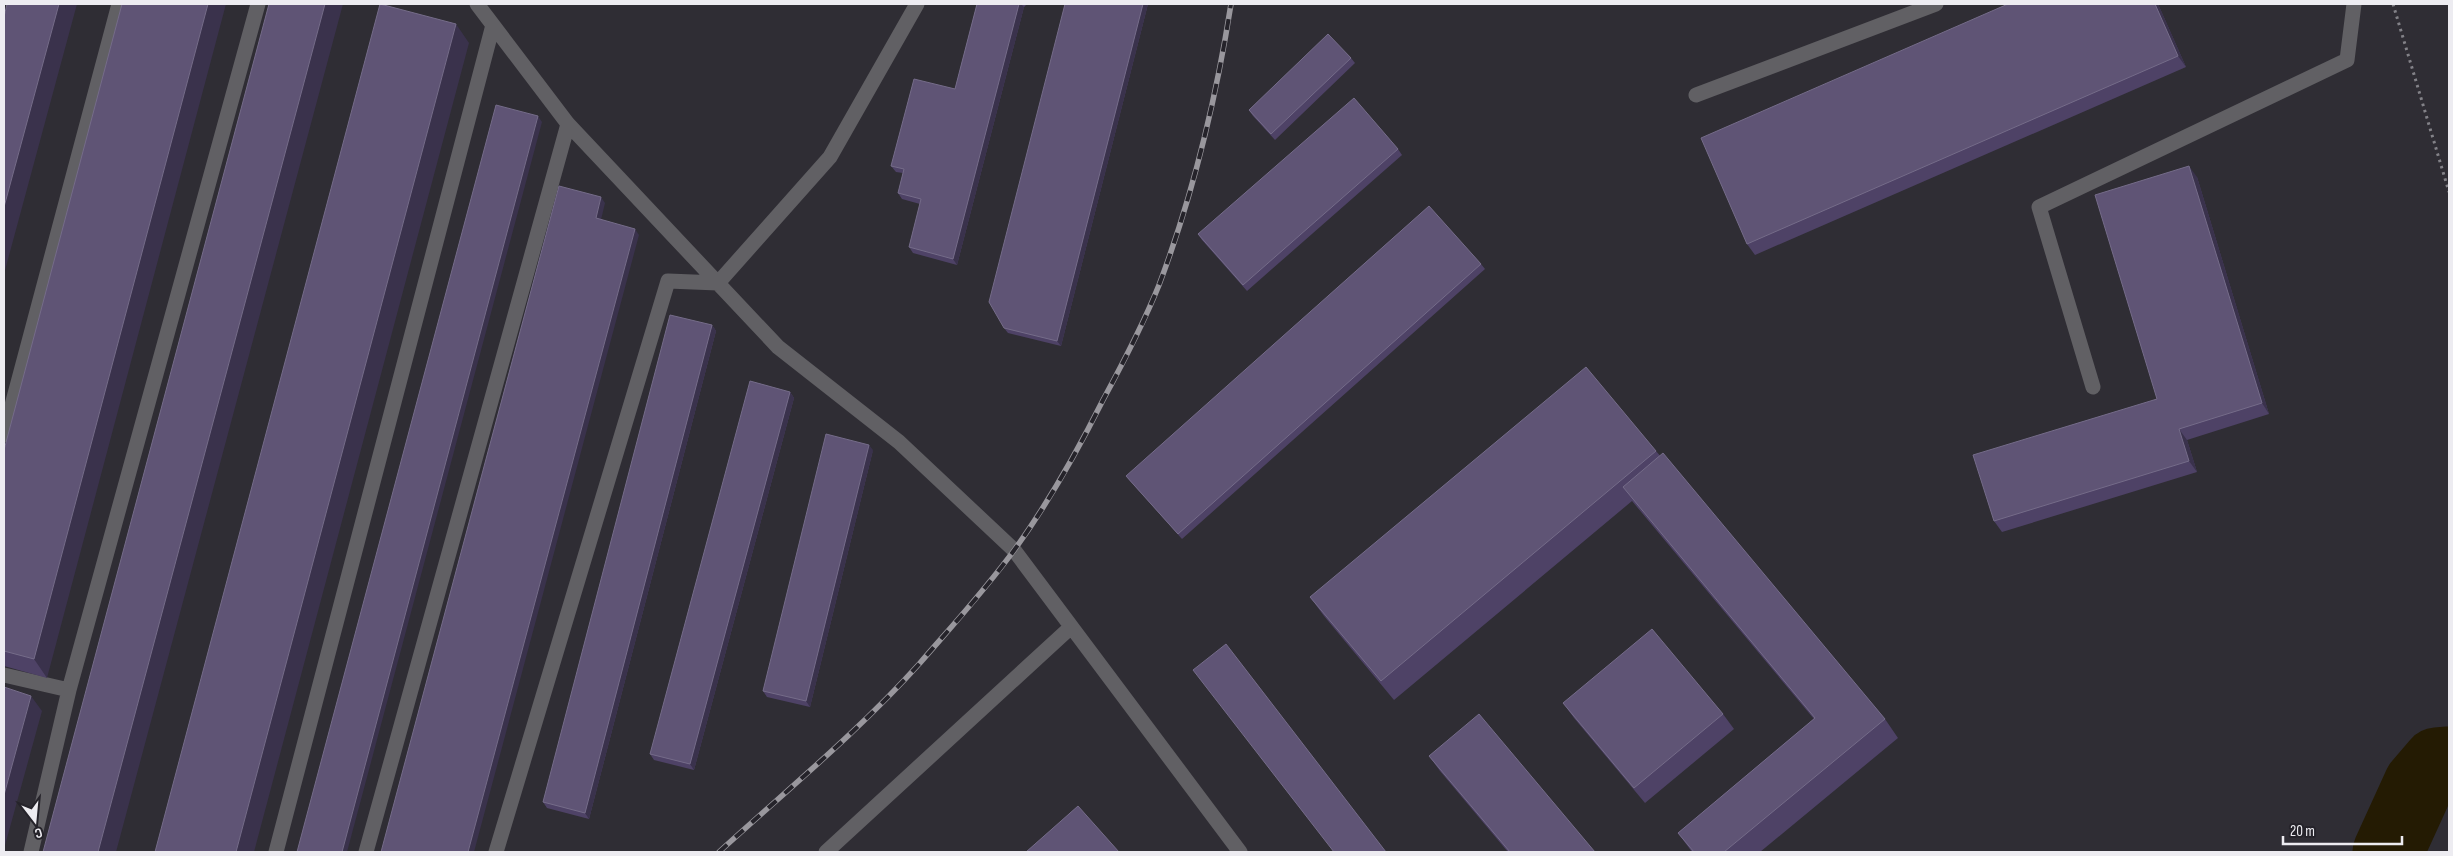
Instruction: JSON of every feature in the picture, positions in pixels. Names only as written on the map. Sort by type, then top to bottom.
[{"type":"lane","points":[[4,435],[119,4]]},
{"type":"lane","points":[[31,852],[69,690],[258,4]]},
{"type":"lane","points":[[477,4],[568,124],[778,347],[899,442],[1014,550],[1240,852]]},
{"type":"lane","points":[[718,283],[830,157],[917,4]]},
{"type":"lane","points":[[1696,95],[1936,4]]},
{"type":"lane","points":[[2094,387],[2039,207],[2347,60],[2354,4]]},
{"type":"lane","points":[[276,852],[493,25]]},
{"type":"lane","points":[[366,852],[568,124]]},
{"type":"lane","points":[[496,852],[668,281],[718,283]]},
{"type":"lane","points":[[826,852],[1071,627]]},
{"type":"lane","points":[[4,675],[69,690]]},
{"type":"path","points":[[2393,4],[2449,192]]},
{"type":"building","points":[[7,4],[59,4],[4,207],[4,17]]},
{"type":"building","points":[[122,4],[208,4],[34,659],[4,651],[4,450]]},
{"type":"building","points":[[269,4],[325,4],[98,852],[43,852]]},
{"type":"building","points":[[380,4],[456,24],[236,852],[155,852]]},
{"type":"building","points":[[977,4],[1019,4],[953,259],[909,247],[921,199],[898,193],[904,169],[891,166],[914,79],[955,89]]},
{"type":"building","points":[[1065,4],[1143,4],[1057,341],[1004,328],[989,302]]},
{"type":"building","points":[[2008,4],[2155,4],[2178,56],[1747,244],[1701,138]]},
{"type":"building","points":[[1328,34],[1351,58],[1271,134],[1249,110]]},
{"type":"building","points":[[1354,98],[1398,149],[1243,285],[1198,234]]},
{"type":"building","points":[[496,105],[538,116],[342,852],[297,852]]},
{"type":"building","points":[[2189,166],[2262,403],[2179,429],[2189,461],[1994,521],[1973,455],[2157,399],[2095,195]]},
{"type":"building","points":[[559,186],[601,197],[596,218],[635,229],[468,852],[381,852]]},
{"type":"building","points":[[1429,206],[1481,264],[1178,534],[1126,476]]},
{"type":"building","points":[[670,315],[712,325],[585,813],[543,802]]},
{"type":"building","points":[[1586,367],[1656,451],[1381,681],[1310,597]]},
{"type":"building","points":[[750,381],[790,392],[690,764],[650,754]]},
{"type":"building","points":[[826,434],[869,445],[806,701],[763,691]]},
{"type":"building","points":[[1663,453],[1885,719],[1724,852],[1694,852],[1678,833],[1815,718],[1623,487]]},
{"type":"building","points":[[1652,629],[1723,714],[1634,788],[1563,703]]},
{"type":"building","points":[[1226,644],[1386,852],[1334,852],[1193,670]]},
{"type":"building","points":[[4,687],[31,696],[4,795]]},
{"type":"building","points":[[1479,714],[1595,852],[1510,852],[1429,756]]},
{"type":"building","points":[[1078,806],[1119,852],[1026,852]]},
{"type":"waterway","points":[[2388,852],[2419,784],[2437,763],[2449,762]]},
{"type":"railway","points":[[719,852],[822,760],[897,688],[969,607],[1004,564],[1051,495],[1083,439],[1125,358],[1159,285],[1193,182],[1211,111],[1231,4]]}]
